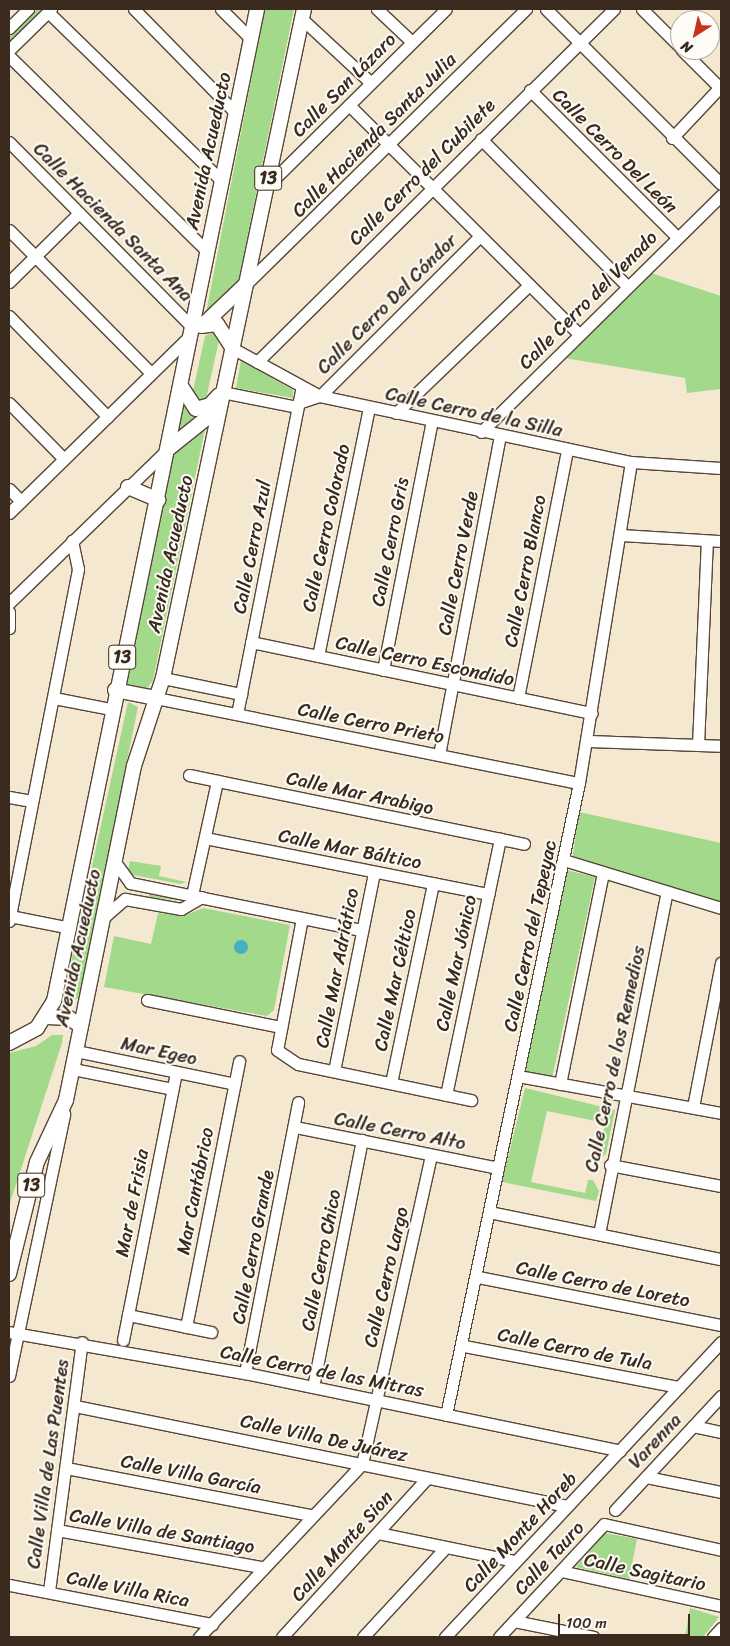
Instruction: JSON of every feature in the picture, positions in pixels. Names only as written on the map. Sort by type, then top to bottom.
[{"type":"main road","name":"Avenida Acueducto","points":[[9,1043],[48,1017],[54,1001],[70,928],[110,709],[158,500],[181,386],[196,329],[207,251],[257,9]]},
{"type":"main road","name":"Avenida Acueducto","points":[[9,1274],[37,1162],[66,1100],[134,766],[163,678],[218,409],[303,14]]},
{"type":"main road","points":[[196,329],[245,285]]},
{"type":"main road","points":[[196,329],[217,324],[232,347]]},
{"type":"main road","points":[[181,386],[196,408],[210,404],[222,392]]},
{"type":"main road","points":[[168,449],[218,409]]},
{"type":"main road","points":[[128,487],[158,500]]},
{"type":"main road","points":[[115,690],[156,698]]},
{"type":"main road","points":[[54,1001],[69,1011],[86,1006]]},
{"type":"main road","points":[[48,1017],[70,1018],[81,1026]]},
{"type":"street","points":[[9,28],[28,9]]},
{"type":"street","points":[[134,9],[236,113]]},
{"type":"street","points":[[221,9],[251,39]]},
{"type":"street","points":[[377,9],[412,42]]},
{"type":"street","name":"Calle San Lázaro","points":[[266,187],[446,9]]},
{"type":"street","name":"Calle Hacienda Santa Julia","points":[[245,285],[526,9]]},
{"type":"street","points":[[546,9],[672,138],[721,184]]},
{"type":"street","name":"Calle Cerro del Cubilete","points":[[257,362],[614,9]]},
{"type":"street","points":[[642,9],[670,38]]},
{"type":"street","points":[[9,50],[50,10],[222,181]]},
{"type":"street","points":[[303,14],[371,83]]},
{"type":"street","points":[[9,56],[207,251]]},
{"type":"street","points":[[672,138],[720,87],[692,60]]},
{"type":"street","name":"Calle Cerro Del León","points":[[530,90],[676,236]]},
{"type":"street","points":[[349,105],[388,146],[579,334]]},
{"type":"street","points":[[481,139],[626,286]]},
{"type":"street","name":"Calle Hacienda Santa Ana","points":[[9,142],[196,329]]},
{"type":"street","name":"Calle Cerro del Venado","points":[[481,432],[676,236],[721,195]]},
{"type":"street","points":[[9,282],[79,213]]},
{"type":"street","points":[[9,230],[151,373]]},
{"type":"street","name":"Calle Cerro Del Cóndor","points":[[320,396],[480,236]]},
{"type":"street","points":[[396,413],[530,285]]},
{"type":"street","points":[[9,316],[108,417]]},
{"type":"street","points":[[9,513],[196,329]]},
{"type":"street","name":"Calle Cerro de la Silla","points":[[232,347],[320,396],[567,451],[631,462],[721,468]]},
{"type":"street","name":"Calle Cerro Azul","points":[[237,714],[302,387]]},
{"type":"street","points":[[222,392],[297,405],[320,396]]},
{"type":"street","points":[[9,403],[64,459]]},
{"type":"street","name":"Calle Cerro Colorado","points":[[318,656],[369,407]]},
{"type":"street","name":"Calle Cerro Gris","points":[[383,670],[432,421]]},
{"type":"street","name":"Calle Cerro Verde","points":[[438,755],[500,436]]},
{"type":"street","points":[[9,603],[168,449]]},
{"type":"street","name":"Calle Cerro Blanco","points":[[518,698],[567,451]]},
{"type":"street","name":"Calle Cerro del Tepeyac","points":[[446,1414],[464,1346],[498,1168],[579,784],[622,535],[631,462]]},
{"type":"street","points":[[9,489],[21,501]]},
{"type":"street","points":[[622,535],[721,541]]},
{"type":"street","points":[[698,745],[707,540]]},
{"type":"street","points":[[70,928],[10,919],[78,569],[72,541]]},
{"type":"street","points":[[9,612],[9,628]]},
{"type":"street","name":"Calle Cerro Escondido","points":[[251,642],[592,713]]},
{"type":"street","points":[[163,678],[241,694]]},
{"type":"street","points":[[54,698],[110,709]]},
{"type":"street","name":"Calle Cerro Prieto","points":[[156,698],[579,784]]},
{"type":"street","points":[[587,741],[721,746]]},
{"type":"street","name":"Calle Mar Arabigo","points":[[189,775],[524,844]]},
{"type":"street","points":[[104,917],[120,900],[181,908],[197,896],[205,838],[217,781]]},
{"type":"street","points":[[9,797],[32,801]]},
{"type":"street","name":"Calle Mar Báltico","points":[[205,838],[488,894]]},
{"type":"street","name":"Calle Mar Jónico","points":[[446,1095],[500,839]]},
{"type":"street","points":[[564,860],[721,908]]},
{"type":"street","points":[[115,862],[124,880],[362,930]]},
{"type":"street","name":"Calle Mar Adriático","points":[[334,1071],[374,872]]},
{"type":"street","points":[[560,1084],[603,872]]},
{"type":"street","name":"Calle Mar Céltico","points":[[391,1083],[433,883]]},
{"type":"street","points":[[139,901],[143,885]]},
{"type":"street","name":"Calle Cerro de los Remedios","points":[[599,1234],[610,1165],[626,1097],[667,892]]},
{"type":"street","points":[[302,918],[277,1050],[292,1062],[471,1100]]},
{"type":"street","points":[[693,1108],[721,964]]},
{"type":"street","points":[[147,1000],[281,1027]]},
{"type":"street","name":"Mar Egeo","points":[[76,1051],[235,1084]]},
{"type":"street","name":"Mar Cantábrico","points":[[186,1327],[239,1061]]},
{"type":"street","name":"Mar Egeo","points":[[73,1069],[172,1089]]},
{"type":"street","name":"Mar de Frisia","points":[[123,1340],[176,1073]]},
{"type":"street","points":[[518,1076],[721,1113]]},
{"type":"street","points":[[9,1376],[13,1332],[66,1100]]},
{"type":"street","name":"Calle Cerro Grande","points":[[245,1373],[295,1127],[298,1102]]},
{"type":"street","name":"Calle Cerro Alto","points":[[295,1127],[431,1156],[498,1168]]},
{"type":"street","name":"Calle Cerro Chico","points":[[313,1387],[362,1140]]},
{"type":"street","name":"Calle Cerro Largo","points":[[362,1464],[431,1156]]},
{"type":"street","points":[[610,1165],[721,1186]]},
{"type":"street","points":[[489,1212],[721,1259]]},
{"type":"street","name":"Calle Cerro de Loreto","points":[[478,1277],[721,1325]]},
{"type":"street","points":[[128,1315],[211,1332]]},
{"type":"street","name":"Calle Cerro de las Mitras","points":[[13,1332],[82,1342],[245,1373],[620,1451]]},
{"type":"street","name":"Calle Villa de Las Puentes","points":[[49,1591],[82,1342]]},
{"type":"street","name":"Calle Monte Horeb","points":[[445,1637],[721,1342]]},
{"type":"street","name":"Calle Cerro de Tula","points":[[464,1346],[679,1387]]},
{"type":"street","name":"Varenna","points":[[616,1510],[721,1396]]},
{"type":"street","name":"Calle Villa De Juárez","points":[[75,1406],[567,1506]]},
{"type":"street","points":[[694,1426],[721,1432]]},
{"type":"street","points":[[199,1637],[309,1515],[362,1464]]},
{"type":"street","name":"Calle Villa García","points":[[66,1468],[309,1515]]},
{"type":"street","points":[[646,1477],[721,1492]]},
{"type":"street","name":"Calle Monte Sion","points":[[282,1637],[427,1478]]},
{"type":"street","name":"Calle Tauro","points":[[499,1637],[604,1524],[721,1550]]},
{"type":"street","name":"Calle Villa de Santiago","points":[[57,1530],[261,1567]]},
{"type":"street","points":[[378,1533],[515,1562]]},
{"type":"street","points":[[363,1637],[446,1547]]},
{"type":"street","name":"Calle Sagitario","points":[[561,1571],[721,1606]]},
{"type":"street","name":"Calle Villa Rica","points":[[9,1585],[49,1591],[212,1624]]},
{"type":"street","points":[[514,1621],[593,1637]]},
{"type":"street","points":[[713,1637],[721,1628]]},
{"type":"green space","points":[[37,9],[45,9],[9,45],[9,37]]},
{"type":"green space","points":[[265,9],[294,9],[237,287],[206,313]]},
{"type":"green space","points":[[651,273],[721,296],[721,389],[687,393],[685,378],[564,358]]},
{"type":"green space","points":[[213,332],[219,340],[206,399],[201,404],[192,395],[205,336]]},
{"type":"green space","points":[[241,360],[293,390],[293,398],[236,388]]},
{"type":"green space","points":[[185,404],[207,410],[182,429],[179,427]]},
{"type":"green space","points":[[205,429],[153,680],[146,690],[127,686],[175,448]]},
{"type":"green space","points":[[128,702],[138,707],[79,998],[62,1003]]},
{"type":"green space","points":[[579,812],[721,843],[721,906],[572,860]]},
{"type":"green space","points":[[130,861],[161,866],[159,876],[186,882],[181,884],[133,875],[128,870]]},
{"type":"green space","points":[[566,870],[595,877],[552,1079],[524,1073]]},
{"type":"green space","points":[[149,892],[181,899],[183,901],[149,897]]},
{"type":"green space","points":[[203,908],[290,925],[274,1010],[267,1016],[104,987],[114,936],[151,944],[158,913],[183,916]]},
{"type":"green space","points":[[52,1035],[63,1035],[62,1043],[9,1206],[9,1053],[36,1046]]},
{"type":"green space","points":[[525,1088],[615,1110],[606,1154],[598,1160],[605,1123],[547,1111],[531,1182],[585,1193],[588,1180],[593,1180],[599,1191],[596,1201],[502,1182]]},
{"type":"green space","points":[[605,1533],[637,1539],[629,1579],[576,1567]]},
{"type":"green space","points":[[690,1608],[719,1617],[703,1637],[685,1637]]},
{"type":"water","points":[[241,940],[246,942],[248,947],[246,952],[241,954],[236,952],[234,947],[236,942]]}]
